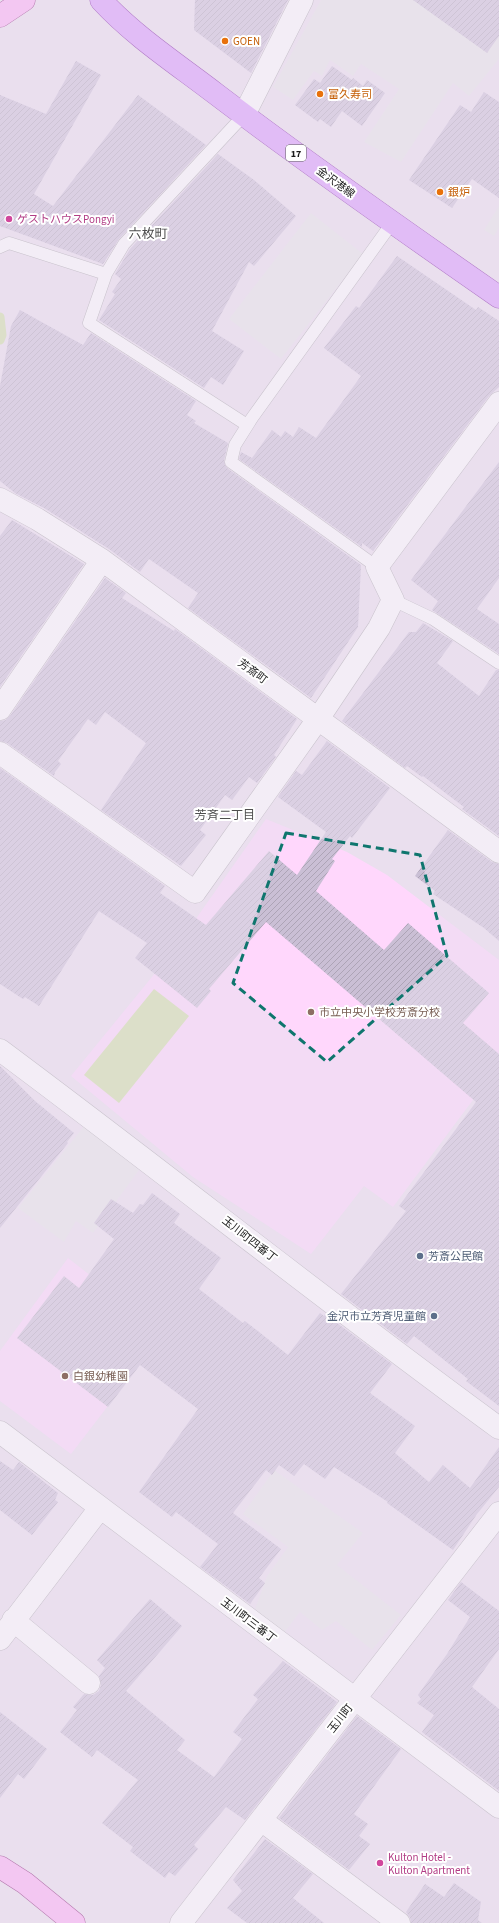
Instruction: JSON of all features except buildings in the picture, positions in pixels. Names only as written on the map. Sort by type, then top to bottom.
[{"type":"main road","name":"金沢港線","points":[[101,0],[119,20],[244,115],[392,223],[499,297]]},
{"type":"main road","name":"金沢港線","points":[[110,0],[119,20]]},
{"type":"street","points":[[0,16],[24,0]]},
{"type":"street","points":[[244,115],[302,0]]},
{"type":"street","points":[[0,753],[195,892],[318,719],[379,628],[393,600],[377,567],[499,404]]},
{"type":"street","name":"芳斎町","points":[[0,499],[37,519],[102,560],[499,852]]},
{"type":"street","points":[[0,709],[102,560]]},
{"type":"street","name":"玉川町四番丁","points":[[0,1050],[134,1150],[399,1355],[499,1428]]},
{"type":"street","name":"玉川町三番丁","points":[[0,1432],[499,1808]]},
{"type":"street","points":[[0,1639],[100,1508]]},
{"type":"street","name":"玉川町","points":[[181,1923],[499,1513]]},
{"type":"street","points":[[13,1620],[89,1683]]},
{"type":"street","points":[[261,1820],[399,1923]]},
{"type":"street","points":[[0,1867],[25,1883],[74,1923]]},
{"type":"lane","points":[[244,115],[124,244],[106,274],[89,323],[247,426]]},
{"type":"lane","points":[[377,567],[231,462],[235,445],[247,426],[392,223]]},
{"type":"lane","points":[[0,248],[9,243],[106,274]]},
{"type":"lane","points":[[393,600],[433,619],[499,662]]},
{"type":"highlighted area","points":[[286,833],[420,855],[447,956],[327,1062],[233,983]]},
{"type":"shaded area","points":[[321,0],[499,0],[499,59],[469,96],[453,83],[401,162],[364,142],[399,89],[361,64],[353,76],[330,60],[322,76],[314,71],[293,100],[273,87]]},
{"type":"shaded area","points":[[499,206],[499,228],[494,236],[484,230]]},
{"type":"shaded area","points":[[311,213],[363,254],[281,359],[229,319]]},
{"type":"shaded area","name":"市立中央小学校芳斎分校","points":[[266,819],[347,852],[387,875],[499,960],[499,1065],[393,1207],[364,1186],[311,1254],[193,1177],[71,1076],[174,950]]},
{"type":"shaded area","points":[[154,989],[189,1016],[119,1103],[84,1075]]},
{"type":"shaded area","points":[[85,1125],[139,1170],[93,1233],[76,1221],[64,1242],[18,1208]]},
{"type":"shaded area","name":"白銀幼稚園","points":[[68,1258],[164,1333],[71,1454],[0,1401],[0,1351]]},
{"type":"shaded area","points":[[274,1470],[363,1533],[337,1565],[401,1615],[372,1650],[336,1621],[322,1630],[300,1612],[284,1633],[255,1609],[267,1576],[288,1547],[243,1514]]},
{"type":"waterway","points":[[0,317],[2,335],[0,340]]},
{"type":"place","name":"GOEN","points":[[225,41]]},
{"type":"place","name":"富久寿司","points":[[320,94]]},
{"type":"place","name":"銀炉","points":[[440,192]]},
{"type":"place","name":"ゲストハウスPongyi","points":[[9,219]]},
{"type":"place","name":"市立中央小学校芳斎分校","points":[[311,1012]]},
{"type":"place","name":"芳斎公民館","points":[[420,1256]]},
{"type":"place","name":"金沢市立芳斉児童館","points":[[434,1316]]},
{"type":"place","name":"白銀幼稚園","points":[[65,1376]]},
{"type":"place","name":"Kulton Hotel - Kulton Apartment","points":[[380,1863]]},
{"type":"district","name":"六枚町","points":[[148,233]]},
{"type":"district","name":"芳斉二丁目","points":[[225,815]]}]
